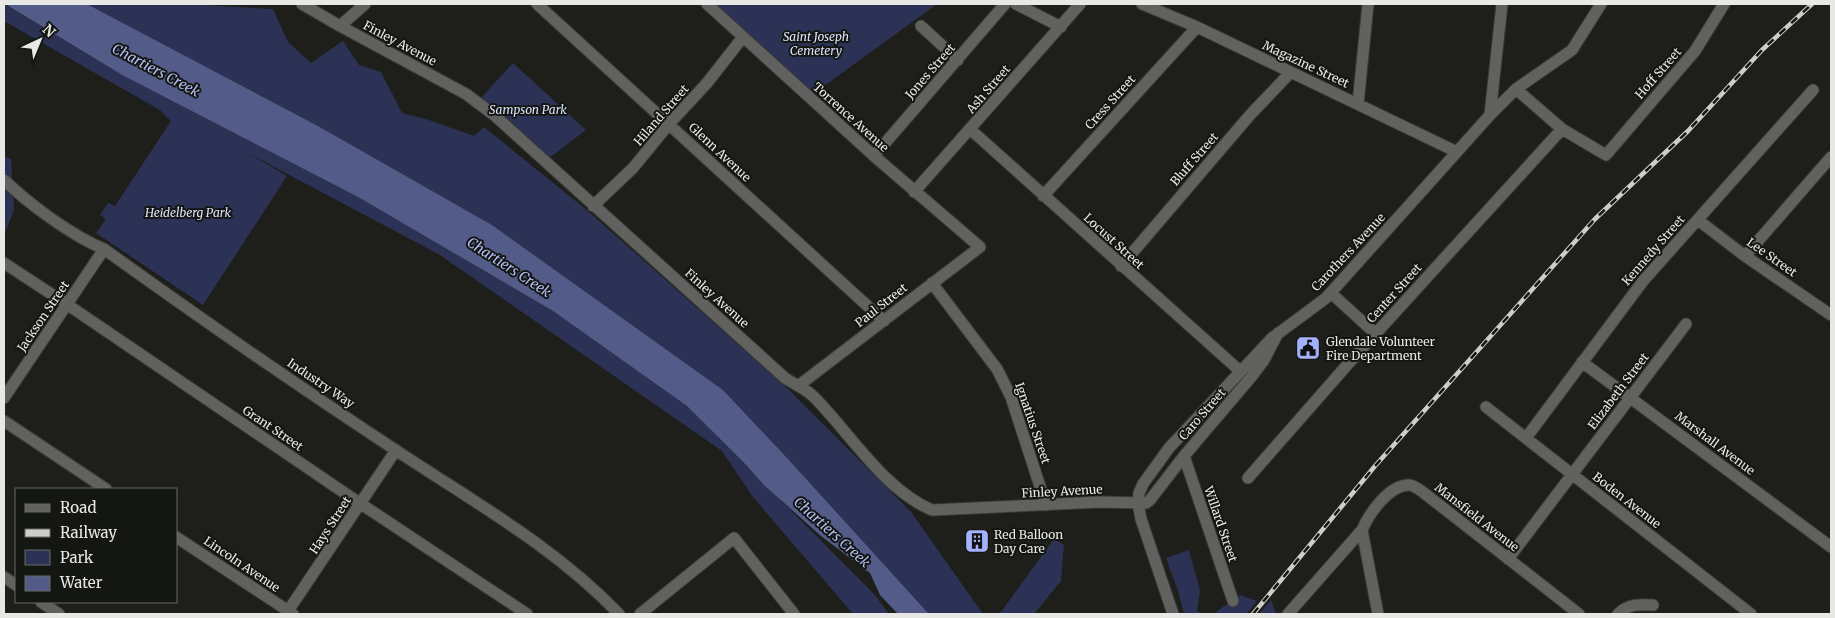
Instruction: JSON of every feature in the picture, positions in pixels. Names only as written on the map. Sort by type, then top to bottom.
[{"type":"street","name":"Finley Avenue","points":[[302,4],[466,94],[494,115],[785,378],[812,395],[896,487],[919,504],[932,510],[1121,502],[1138,503]]},
{"type":"street","points":[[340,26],[365,4]]},
{"type":"street","name":"Glenn Avenue","points":[[537,4],[884,321]]},
{"type":"street","name":"Torrence Avenue","points":[[707,4],[914,192],[980,247]]},
{"type":"street","name":"Jones Street","points":[[874,156],[1005,4]]},
{"type":"street","points":[[1016,4],[1061,27]]},
{"type":"street","name":"Ash Street","points":[[914,192],[971,130],[1080,4]]},
{"type":"street","name":"Magazine Street","points":[[1142,4],[1197,27],[1457,152]]},
{"type":"street","points":[[1358,104],[1368,4]]},
{"type":"street","points":[[1490,115],[1502,4]]},
{"type":"street","name":"Carothers Avenue","points":[[1138,503],[1139,493],[1143,484],[1169,448],[1240,371],[1278,333],[1331,293],[1490,115],[1516,89],[1572,50],[1601,4]]},
{"type":"street","name":"Hoff Street","points":[[1562,129],[1606,155],[1695,51],[1724,4]]},
{"type":"street","points":[[921,26],[958,60]]},
{"type":"street","name":"Cress Street","points":[[1043,196],[1197,27]]},
{"type":"street","name":"Hiland Street","points":[[593,206],[633,168],[669,124],[707,83],[743,37]]},
{"type":"street","name":"Bluff Street","points":[[1121,266],[1250,115],[1290,73]]},
{"type":"street","points":[[1516,89],[1562,129]]},
{"type":"street","name":"Kennedy Street","points":[[1526,438],[1643,281],[1813,90]]},
{"type":"street","name":"Center Street","points":[[1248,478],[1562,129]]},
{"type":"street","name":"Locust Street","points":[[971,130],[1240,371]]},
{"type":"street","points":[[1745,256],[1831,157]]},
{"type":"street","name":"Industry Way","points":[[4,180],[18,194],[89,243],[104,249],[191,311],[396,450],[540,544],[607,601],[619,614]]},
{"type":"street","name":"Lee Street","points":[[1698,220],[1745,256],[1831,315]]},
{"type":"street","name":"Paul Street","points":[[798,386],[980,247]]},
{"type":"street","name":"Jackson Street","points":[[4,398],[104,249]]},
{"type":"street","name":"Grant Street","points":[[4,263],[360,504],[527,614]]},
{"type":"street","name":"Ignatius Street","points":[[932,283],[997,369],[1011,397],[1046,505]]},
{"type":"street","points":[[1331,293],[1376,334]]},
{"type":"street","name":"Elizabeth Street","points":[[1508,559],[1686,324]]},
{"type":"street","name":"Caro Street","points":[[1138,503],[1146,503],[1150,500],[1184,456],[1252,376],[1264,360],[1278,333]]},
{"type":"street","name":"Marshall Avenue","points":[[1582,362],[1831,547]]},
{"type":"street","name":"Boden Avenue","points":[[1486,407],[1751,614]]},
{"type":"street","points":[[4,421],[104,488]]},
{"type":"street","name":"Hays Street","points":[[289,613],[396,450]]},
{"type":"street","name":"Willard Street","points":[[1184,456],[1233,601]]},
{"type":"street","name":"Mansfield Avenue","points":[[1362,530],[1381,501],[1396,490],[1409,485],[1416,487],[1579,614]]},
{"type":"street","points":[[1138,503],[1141,519],[1173,614]]},
{"type":"street","points":[[1362,530],[1375,612]]},
{"type":"street","points":[[1288,614],[1362,530]]},
{"type":"street","name":"Lincoln Avenue","points":[[178,538],[289,613]]},
{"type":"street","points":[[640,614],[734,538],[794,614]]},
{"type":"street","points":[[4,577],[15,584]]},
{"type":"street","points":[[42,603],[59,614]]},
{"type":"street","points":[[1618,614],[1623,609],[1637,604],[1652,605]]},
{"type":"green space","name":"Heidelberg Park","points":[[4,4],[122,75],[358,197],[553,311],[687,406],[874,594],[889,614],[853,614],[753,497],[722,451],[440,255],[246,152],[287,176],[203,305],[96,233],[106,219],[100,215],[108,203],[115,206],[171,121],[160,110],[4,21]]},
{"type":"green space","points":[[87,4],[202,4],[273,9],[288,42],[311,63],[343,41],[359,65],[381,72],[402,113],[426,119],[474,136],[484,127],[588,211],[786,387],[911,512],[983,614],[929,614],[723,390],[492,225],[318,126]]},
{"type":"green space","name":"Saint Joseph Cemetery","points":[[715,4],[937,4],[813,94]]},
{"type":"green space","name":"Sampson Park","points":[[513,63],[586,130],[549,158],[480,99]]},
{"type":"green space","points":[[4,156],[11,159],[14,210],[4,235]]},
{"type":"green space","points":[[1054,539],[1064,545],[1061,581],[1034,614],[992,614],[1001,612]]},
{"type":"green space","points":[[1189,550],[1200,590],[1197,611],[1203,614],[1184,614],[1166,558]]},
{"type":"green space","points":[[1240,595],[1257,601],[1246,614],[1213,614]]},
{"type":"green space","points":[[1271,600],[1276,614],[1259,614]]},
{"type":"water","name":"Chartiers Creek","points":[[5,4],[87,4],[318,126],[492,225],[723,390],[929,614],[898,614],[880,595],[870,573],[821,536],[765,486],[687,406],[553,311],[358,197],[122,75]]},
{"type":"railway","points":[[1253,614],[1375,466],[1595,219],[1688,131],[1762,50],[1812,4]]},
{"type":"place","name":"Glendale Volunteer Fire Department","points":[[1308,348]]},
{"type":"place","name":"Red Balloon Day Care","points":[[977,541]]}]
